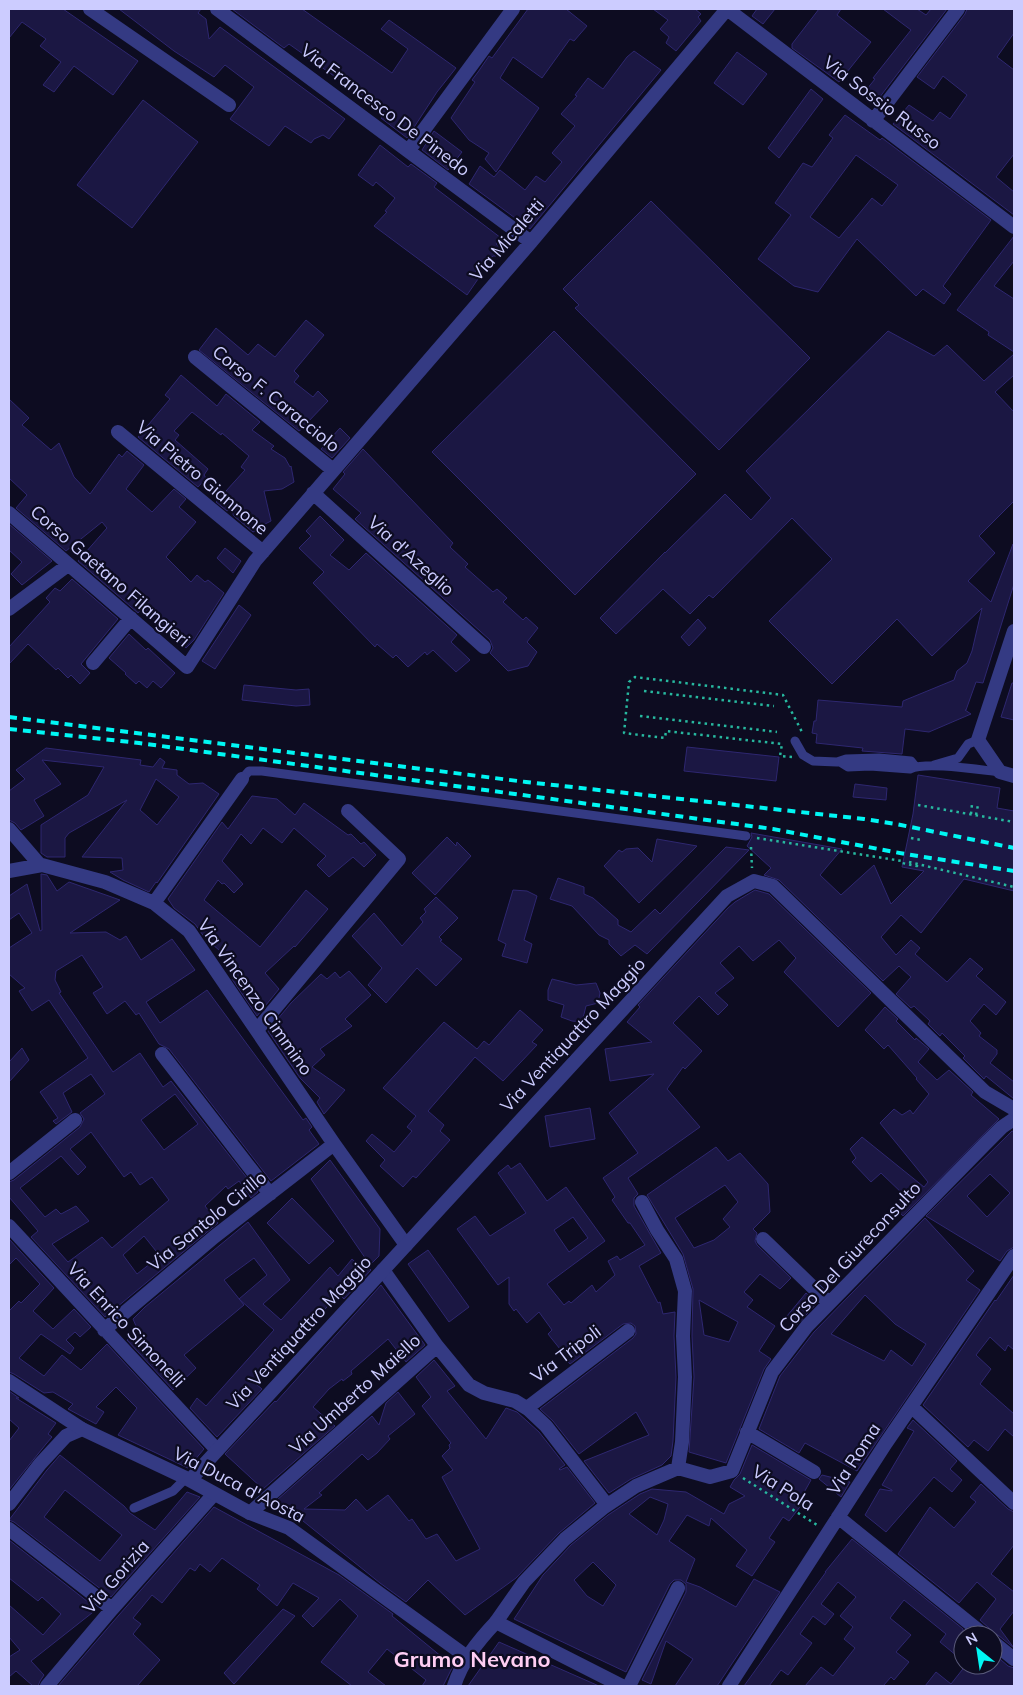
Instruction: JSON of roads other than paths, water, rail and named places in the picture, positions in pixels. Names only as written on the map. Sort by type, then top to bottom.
[{"type":"street","points":[[90,9],[229,105]]},
{"type":"street","name":"Via Francesco De Pinedo","points":[[217,9],[531,242]]},
{"type":"street","points":[[409,150],[513,9]]},
{"type":"street","name":"Via Sossio Russo","points":[[727,9],[1014,227]]},
{"type":"street","name":"Via Micaletti","points":[[187,667],[255,561],[531,242],[727,9]]},
{"type":"street","points":[[873,121],[958,9]]},
{"type":"street","name":"Corso F. Caracciolo","points":[[195,357],[333,470]]},
{"type":"street","name":"Via Pietro Giannone","points":[[118,432],[263,552]]},
{"type":"street","name":"Via d'Azeglio","points":[[314,493],[484,647]]},
{"type":"street","name":"Corso Gaetano Filangieri","points":[[9,513],[187,667]]},
{"type":"street","points":[[9,609],[68,564]]},
{"type":"street","points":[[92,663],[131,618]]},
{"type":"street","points":[[1014,631],[978,740],[1000,772],[1014,776]]},
{"type":"street","points":[[154,903],[242,779]]},
{"type":"street","points":[[257,1030],[399,859],[348,811]]},
{"type":"street","points":[[9,829],[40,865]]},
{"type":"street","name":"Via Vincenzo Cimmino","points":[[9,871],[40,865],[105,882],[154,903],[189,931],[334,1144],[406,1245]]},
{"type":"street","name":"Via Ventiquattro Maggio","points":[[188,1479],[217,1450],[726,896],[754,881],[773,886],[985,1092],[1014,1109]]},
{"type":"street","points":[[162,1054],[270,1194]]},
{"type":"street","name":"Corso Del Giureconsulto","points":[[678,1468],[710,1477],[732,1471],[772,1372],[807,1326],[828,1302],[1002,1127],[1014,1119]]},
{"type":"street","points":[[9,1173],[75,1120]]},
{"type":"street","name":"Via Santolo Cirillo","points":[[104,1330],[214,1237],[334,1144]]},
{"type":"street","points":[[454,1686],[458,1672],[467,1657],[496,1622],[524,1582],[565,1539],[607,1505],[636,1486],[678,1468],[682,1442],[685,1377],[682,1336],[685,1291],[676,1259],[642,1202]]},
{"type":"street","name":"Via Enrico Simonelli","points":[[9,1226],[217,1450]]},
{"type":"street","points":[[762,1239],[828,1302]]},
{"type":"street","name":"Via Roma","points":[[729,1686],[886,1443],[1014,1256]]},
{"type":"street","name":"Via Umberto Maiello","points":[[250,1513],[438,1346],[383,1270]]},
{"type":"street","name":"Via Tripoli","points":[[527,1408],[628,1331]]},
{"type":"street","points":[[438,1346],[470,1385],[484,1393],[515,1401],[527,1408],[546,1426],[607,1505]]},
{"type":"street","name":"Via Duca d'Aosta","points":[[9,1381],[82,1429],[188,1479],[250,1513],[289,1528],[467,1657]]},
{"type":"street","points":[[912,1407],[1014,1503]]},
{"type":"street","points":[[10,1500],[66,1436],[82,1429]]},
{"type":"street","points":[[747,1432],[814,1472]]},
{"type":"street","name":"Via Gorizia","points":[[47,1686],[214,1494]]},
{"type":"street","points":[[838,1517],[972,1625]]},
{"type":"street","points":[[9,1529],[112,1609]]},
{"type":"street","points":[[484,1636],[488,1620],[511,1591],[524,1582]]},
{"type":"street","points":[[629,1686],[678,1588]]},
{"type":"street","points":[[496,1622],[622,1686]]},
{"type":"street","points":[[1003,1650],[1014,1659]]},
{"type":"lane","points":[[798,740],[803,755],[812,761],[840,762],[848,767],[870,766],[910,769],[915,766],[929,766],[1000,772]]},
{"type":"lane","points":[[929,766],[958,758],[968,744],[978,740]]},
{"type":"lane","points":[[242,779],[249,771],[262,770],[750,839]]},
{"type":"lane","points":[[134,1508],[173,1491],[188,1479]]},
{"type":"railway","points":[[9,717],[526,782],[864,819],[1014,848]]},
{"type":"railway","points":[[9,729],[139,743],[773,829],[905,854],[1014,871]]},
{"type":"district","name":"Grumo Nevano","points":[[472,1659]]}]
